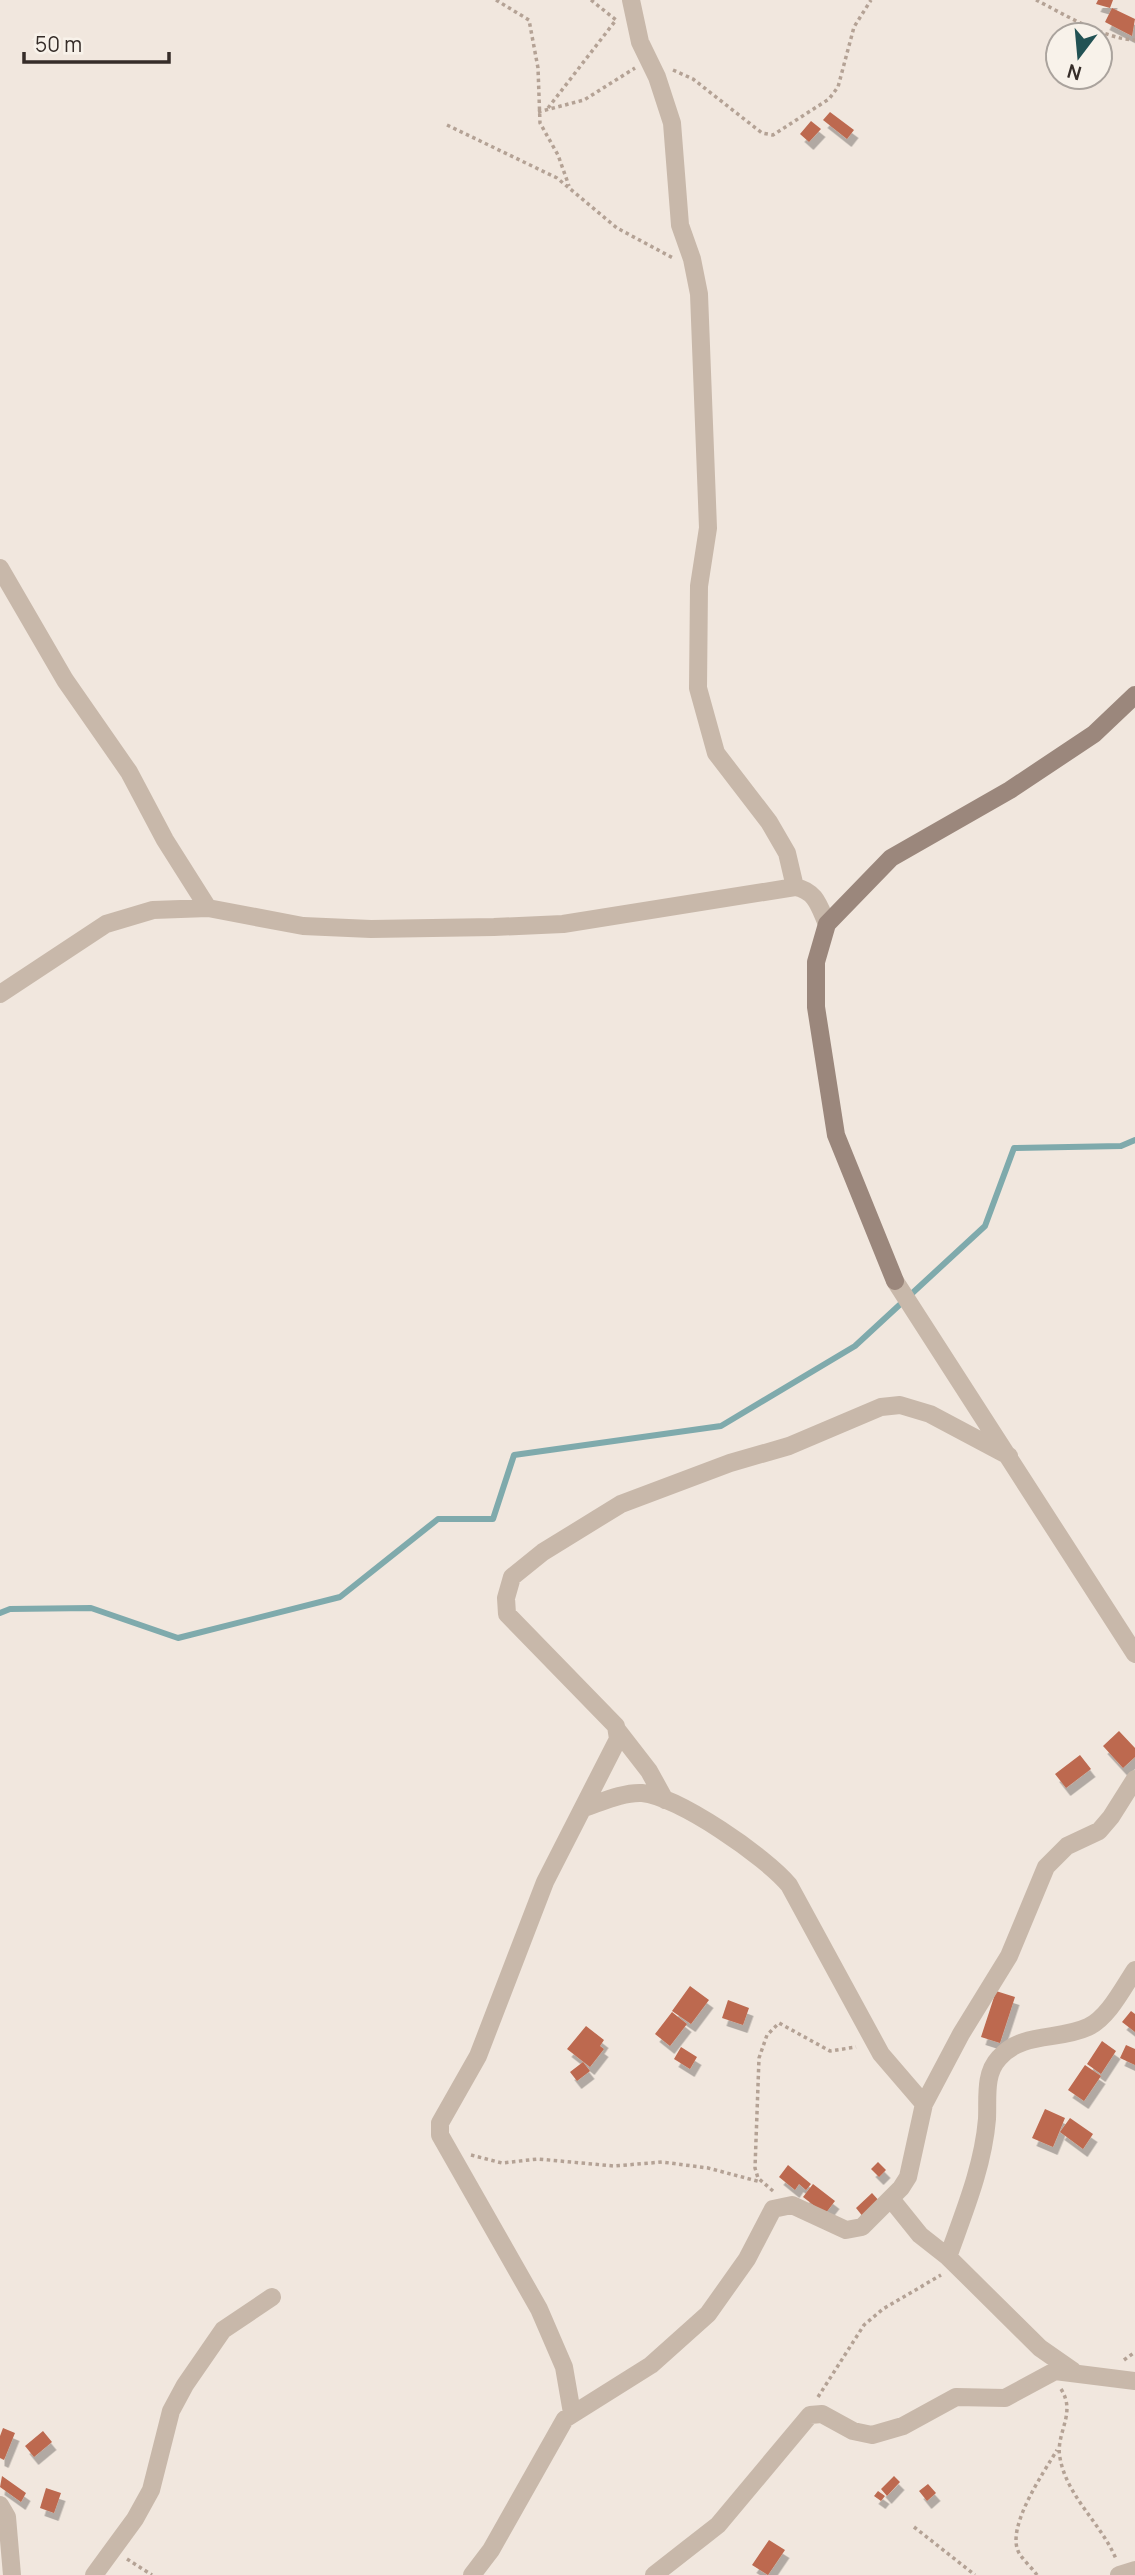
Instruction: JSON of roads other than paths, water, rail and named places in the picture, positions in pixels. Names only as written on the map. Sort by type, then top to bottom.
[{"type":"street","points":[[625,6],[651,65],[672,124],[680,225],[699,293],[708,528],[699,586],[698,688],[716,753],[769,822],[787,853],[795,887]]},
{"type":"street","points":[[0,568],[65,680],[129,772],[165,840],[208,908]]},
{"type":"street","points":[[1135,695],[1094,734],[1063,755],[1010,790],[891,858],[827,925],[816,962],[816,1007],[836,1135],[895,1282],[1135,1654]]},
{"type":"street","points":[[0,994],[106,924],[153,910],[208,908],[303,926],[371,929],[495,927],[563,924],[795,887],[811,893],[827,925]]},
{"type":"street","points":[[665,1800],[649,1771],[618,1731],[507,1615],[506,1598],[512,1577],[543,1552],[621,1504],[730,1463],[789,1446],[881,1407],[900,1405],[930,1414],[1009,1455]]},
{"type":"street","points":[[572,2413],[564,2368],[539,2309],[445,2148],[440,2123],[478,2056],[545,1882],[612,1756],[618,1731]]},
{"type":"street","points":[[472,2575],[491,2550],[565,2418],[651,2365],[708,2314],[747,2259],[773,2209],[792,2205],[846,2230],[862,2227],[891,2199],[908,2177],[924,2104],[961,2034],[1010,1956],[1046,1867],[1067,1846],[1098,1831],[1111,1817],[1135,1779]]},
{"type":"street","points":[[584,1808],[630,1793],[645,1793],[665,1800],[774,1866],[789,1885],[880,2051],[924,2104]]},
{"type":"street","points":[[951,2261],[975,2183],[987,2118],[990,2073],[998,2059],[1016,2044],[1088,2027],[1101,2017],[1135,1970]]},
{"type":"street","points":[[891,2199],[920,2235],[951,2261],[1040,2347],[1073,2371]]},
{"type":"street","points":[[94,2575],[135,2519],[151,2490],[171,2411],[185,2385],[223,2330],[272,2297]]},
{"type":"street","points":[[654,2575],[718,2525],[810,2415],[822,2414],[836,2419],[862,2434],[884,2433],[956,2397],[1005,2398],[1051,2372],[1073,2371],[1135,2381]]},
{"type":"street","points":[[0,2505],[7,2517],[12,2575]]},
{"type":"street","points":[[1120,2575],[1135,2570]]},
{"type":"waterway","points":[[0,1613],[10,1609],[91,1608],[178,1638],[340,1597],[438,1519],[493,1519],[514,1455],[721,1426],[855,1346],[985,1226],[1014,1148],[1121,1146],[1135,1140]]}]
